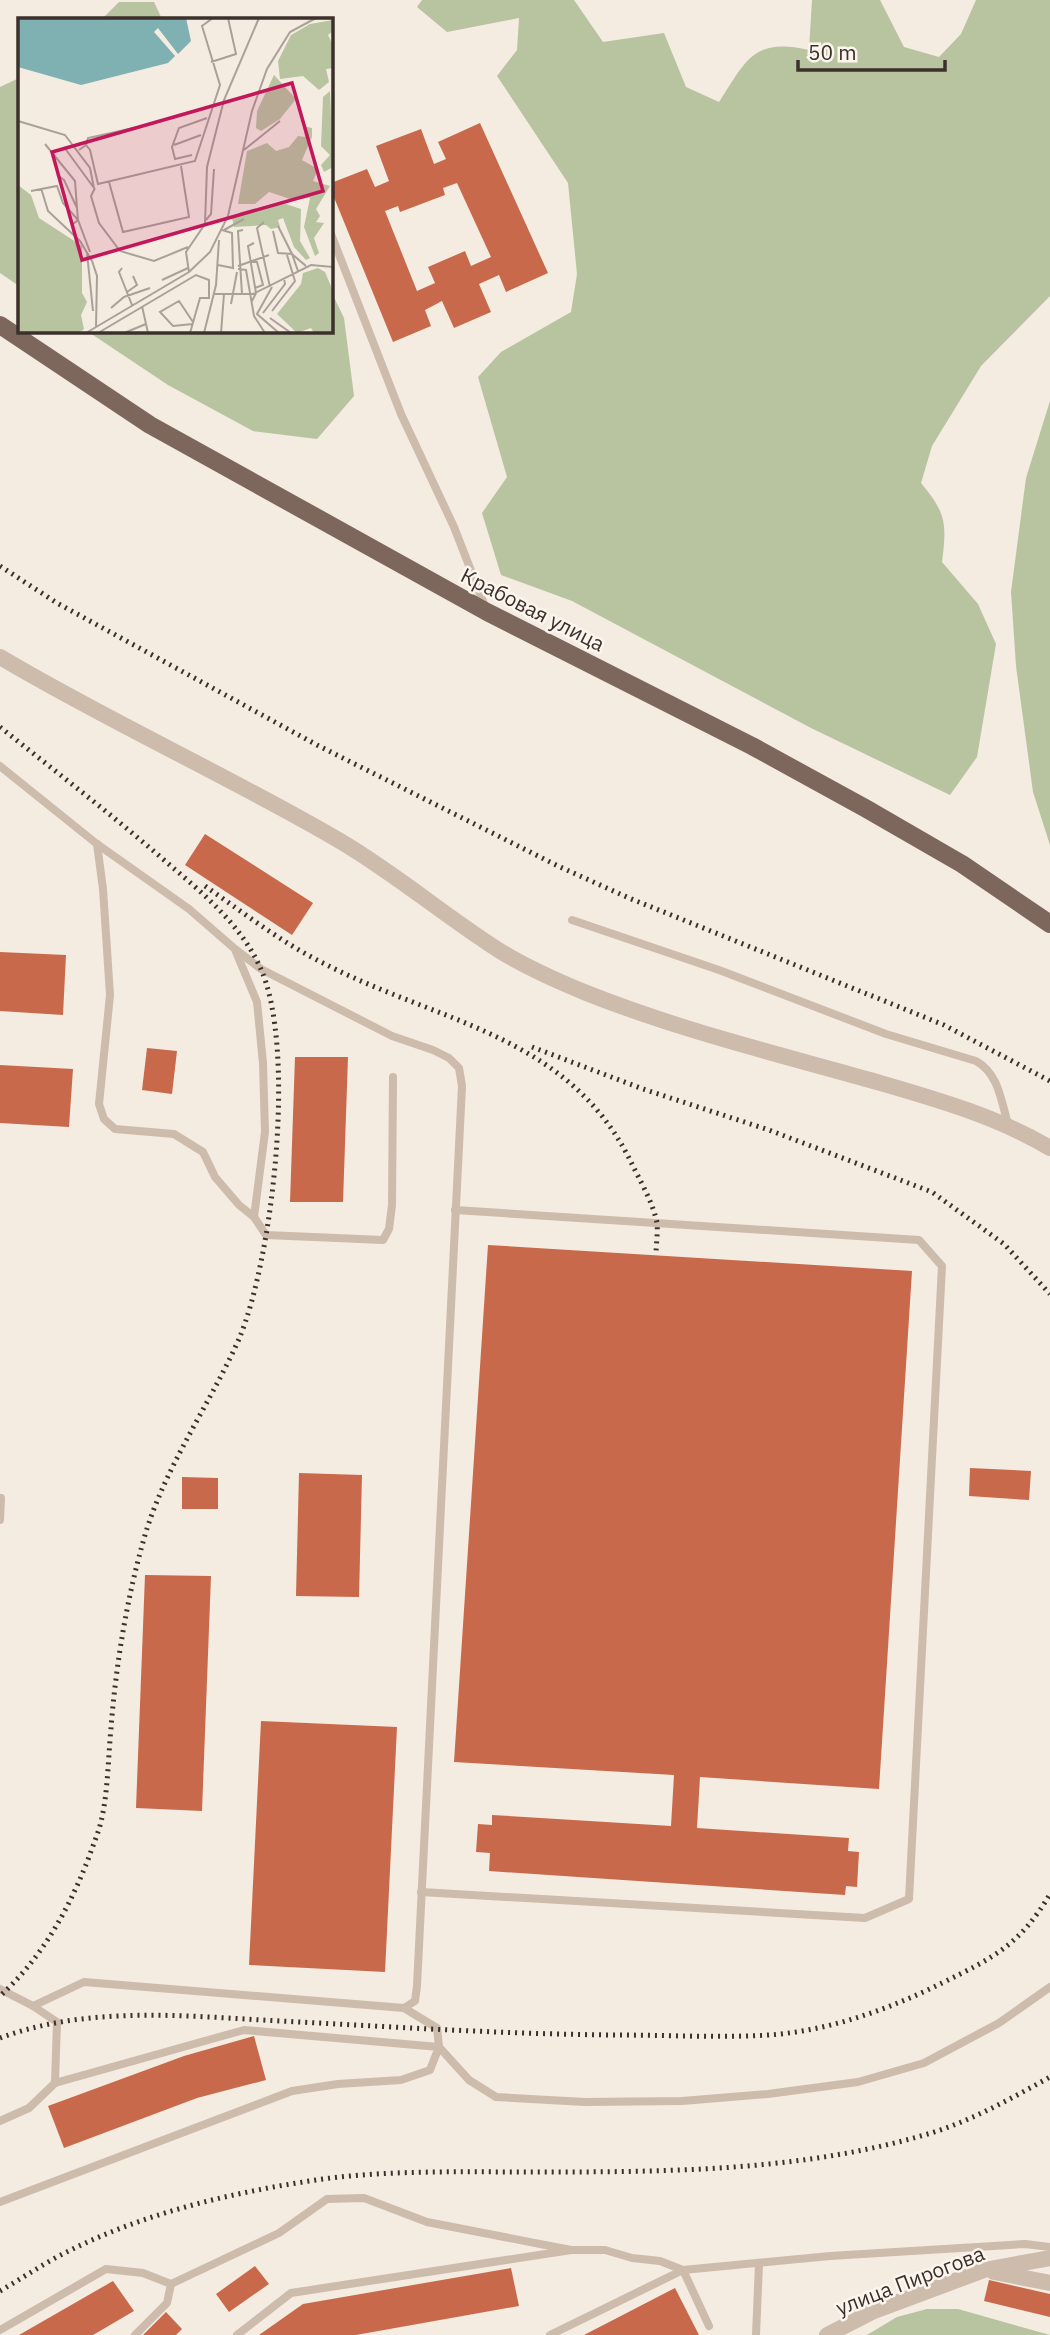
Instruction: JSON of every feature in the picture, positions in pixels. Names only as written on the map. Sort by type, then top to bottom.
[{"type":"main road","name":"Крабовая улица","points":[[0,324],[150,425],[487,612],[751,746],[854,802],[962,864],[1050,924]]},
{"type":"street","points":[[0,657],[342,842],[389,871],[500,951],[540,973],[662,1020],[943,1101],[1008,1124],[1050,1147]]},
{"type":"street","name":"улица Пирогова","points":[[827,2335],[874,2311],[984,2270],[1050,2258]]},
{"type":"street","points":[[984,2270],[1050,2283]]},
{"type":"lane","points":[[332,237],[401,414],[454,527],[487,612]]},
{"type":"lane","points":[[0,766],[97,844],[189,909],[261,969],[392,1036],[449,1058],[459,1068],[462,1086],[417,1986],[415,2001],[404,2008]]},
{"type":"lane","points":[[97,844],[103,889],[110,995],[99,1104],[104,1119],[115,1129],[174,1135],[203,1152],[215,1177],[254,1217],[266,1235],[383,1240],[390,1229],[392,1205],[393,1077]]},
{"type":"lane","points":[[572,920],[719,970],[886,1034],[976,1061],[988,1068],[996,1082],[1008,1124]]},
{"type":"lane","points":[[235,949],[257,1002],[263,1063],[265,1132],[254,1217]]},
{"type":"lane","points":[[421,1892],[865,1918],[909,1899],[942,1266],[919,1240],[455,1210]]},
{"type":"lane","points":[[0,1520],[1,1498]]},
{"type":"lane","points":[[0,2202],[292,2091],[338,2084],[401,2080],[430,2070],[439,2047],[437,2028],[404,2008],[84,1982],[33,2006]]},
{"type":"lane","points":[[0,2121],[29,2108],[55,2083],[244,2030],[439,2047],[470,2080],[496,2097],[584,2102],[682,2101],[768,2094],[858,2082],[924,2063],[999,2023],[1050,1987]]},
{"type":"lane","points":[[0,1989],[57,2022],[55,2083]]},
{"type":"lane","points":[[0,2330],[106,2269],[143,2273],[171,2284],[279,2232],[327,2199],[364,2198],[427,2222],[571,2250]]},
{"type":"lane","points":[[550,2335],[683,2270],[830,2256],[1025,2244],[1050,2247]]},
{"type":"lane","points":[[237,2335],[291,2293],[571,2250],[605,2250],[632,2258],[660,2261],[683,2270],[709,2326]]},
{"type":"lane","points":[[755,2335],[759,2264]]},
{"type":"lane","points":[[135,2335],[156,2317],[167,2303],[171,2284]]},
{"type":"green space","points":[[422,0],[574,0],[603,42],[664,33],[686,87],[719,102],[745,64],[763,50],[790,47],[809,50],[812,0],[880,0],[904,47],[939,57],[961,34],[976,0],[1050,0],[1050,296],[981,366],[932,446],[921,483],[936,503],[943,519],[942,562],[978,604],[996,644],[977,757],[950,795],[811,728],[572,601],[501,575],[482,513],[507,477],[478,377],[501,352],[571,312],[577,274],[568,183],[497,76],[517,50],[519,18],[447,32],[417,7]]},
{"type":"green space","points":[[119,2],[154,2],[162,18],[103,18]]},
{"type":"green space","points":[[18,78],[18,285],[0,273],[0,87]]},
{"type":"green space","points":[[332,293],[344,318],[354,396],[317,439],[253,431],[168,385],[88,332],[332,332]]},
{"type":"green space","points":[[1050,401],[1050,845],[1033,792],[1016,666],[1011,592],[1026,478]]},
{"type":"green space","points":[[927,2309],[958,2309],[1050,2335],[867,2335],[897,2317]]},
{"type":"building","points":[[480,123],[548,273],[506,292],[499,275],[479,284],[491,312],[454,328],[442,301],[425,310],[431,326],[393,342],[332,192],[332,183],[367,169],[375,187],[389,181],[376,146],[421,129],[434,164],[446,159],[438,142]],"holes":[[[457,183],[491,257],[471,266],[465,251],[428,267],[435,283],[417,291],[385,211],[398,206],[400,212],[445,195],[443,188]]]},
{"type":"building","points":[[205,834],[313,903],[292,935],[185,865]]},
{"type":"building","points":[[0,952],[66,955],[63,1015],[0,1011]]},
{"type":"building","points":[[147,1048],[177,1051],[172,1094],[142,1090]]},
{"type":"building","points":[[295,1057],[348,1057],[343,1202],[290,1202]]},
{"type":"building","points":[[0,1065],[73,1069],[69,1127],[0,1123]]},
{"type":"building","points":[[488,1245],[912,1271],[879,1789],[700,1777],[697,1828],[849,1838],[848,1851],[859,1852],[857,1887],[846,1886],[845,1895],[489,1871],[490,1853],[476,1852],[478,1824],[492,1825],[492,1815],[671,1826],[674,1775],[454,1762]]},
{"type":"building","points":[[970,1468],[1031,1471],[1029,1500],[969,1496]]},
{"type":"building","points":[[299,1473],[362,1475],[359,1597],[296,1596]]},
{"type":"building","points":[[182,1477],[218,1478],[218,1509],[182,1509]]},
{"type":"building","points":[[145,1575],[211,1576],[202,1811],[136,1808]]},
{"type":"building","points":[[261,1721],[397,1727],[385,1972],[249,1965]]},
{"type":"building","points":[[254,2036],[266,2080],[197,2098],[64,2148],[48,2106],[184,2056]]},
{"type":"building","points":[[255,2266],[269,2284],[229,2312],[216,2294]]},
{"type":"building","points":[[511,2268],[519,2306],[356,2335],[259,2335],[303,2304]]},
{"type":"building","points":[[989,2280],[1050,2294],[1050,2317],[984,2301]]},
{"type":"building","points":[[113,2281],[134,2311],[93,2335],[19,2335]]},
{"type":"building","points":[[675,2288],[699,2335],[584,2335]]},
{"type":"building","points":[[166,2312],[182,2329],[176,2335],[143,2335]]},
{"type":"railway","points":[[0,566],[57,603],[317,745],[558,866],[629,898],[944,1025],[1050,1081]]},
{"type":"railway","points":[[0,727],[178,872],[205,896],[242,936],[260,967],[271,1003],[277,1047],[279,1099],[270,1207],[251,1303],[227,1364],[164,1484],[139,1558],[119,1655],[100,1826],[81,1876],[53,1932],[29,1966],[0,1996]]},
{"type":"railway","points":[[205,886],[309,956],[368,984],[496,1036],[535,1058],[572,1084],[603,1118],[630,1160],[657,1223],[656,1255]]},
{"type":"railway","points":[[532,1047],[643,1089],[769,1130],[932,1192],[1004,1244],[1050,1294]]},
{"type":"railway","points":[[0,2038],[64,2021],[130,2015],[571,2034],[731,2036],[791,2033],[836,2024],[880,2010],[976,1966],[1016,1938],[1028,1926],[1050,1894]]},
{"type":"railway","points":[[0,2291],[57,2257],[120,2228],[186,2207],[254,2191],[323,2179],[374,2174],[682,2170],[833,2156],[947,2128],[1050,2077]]}]
